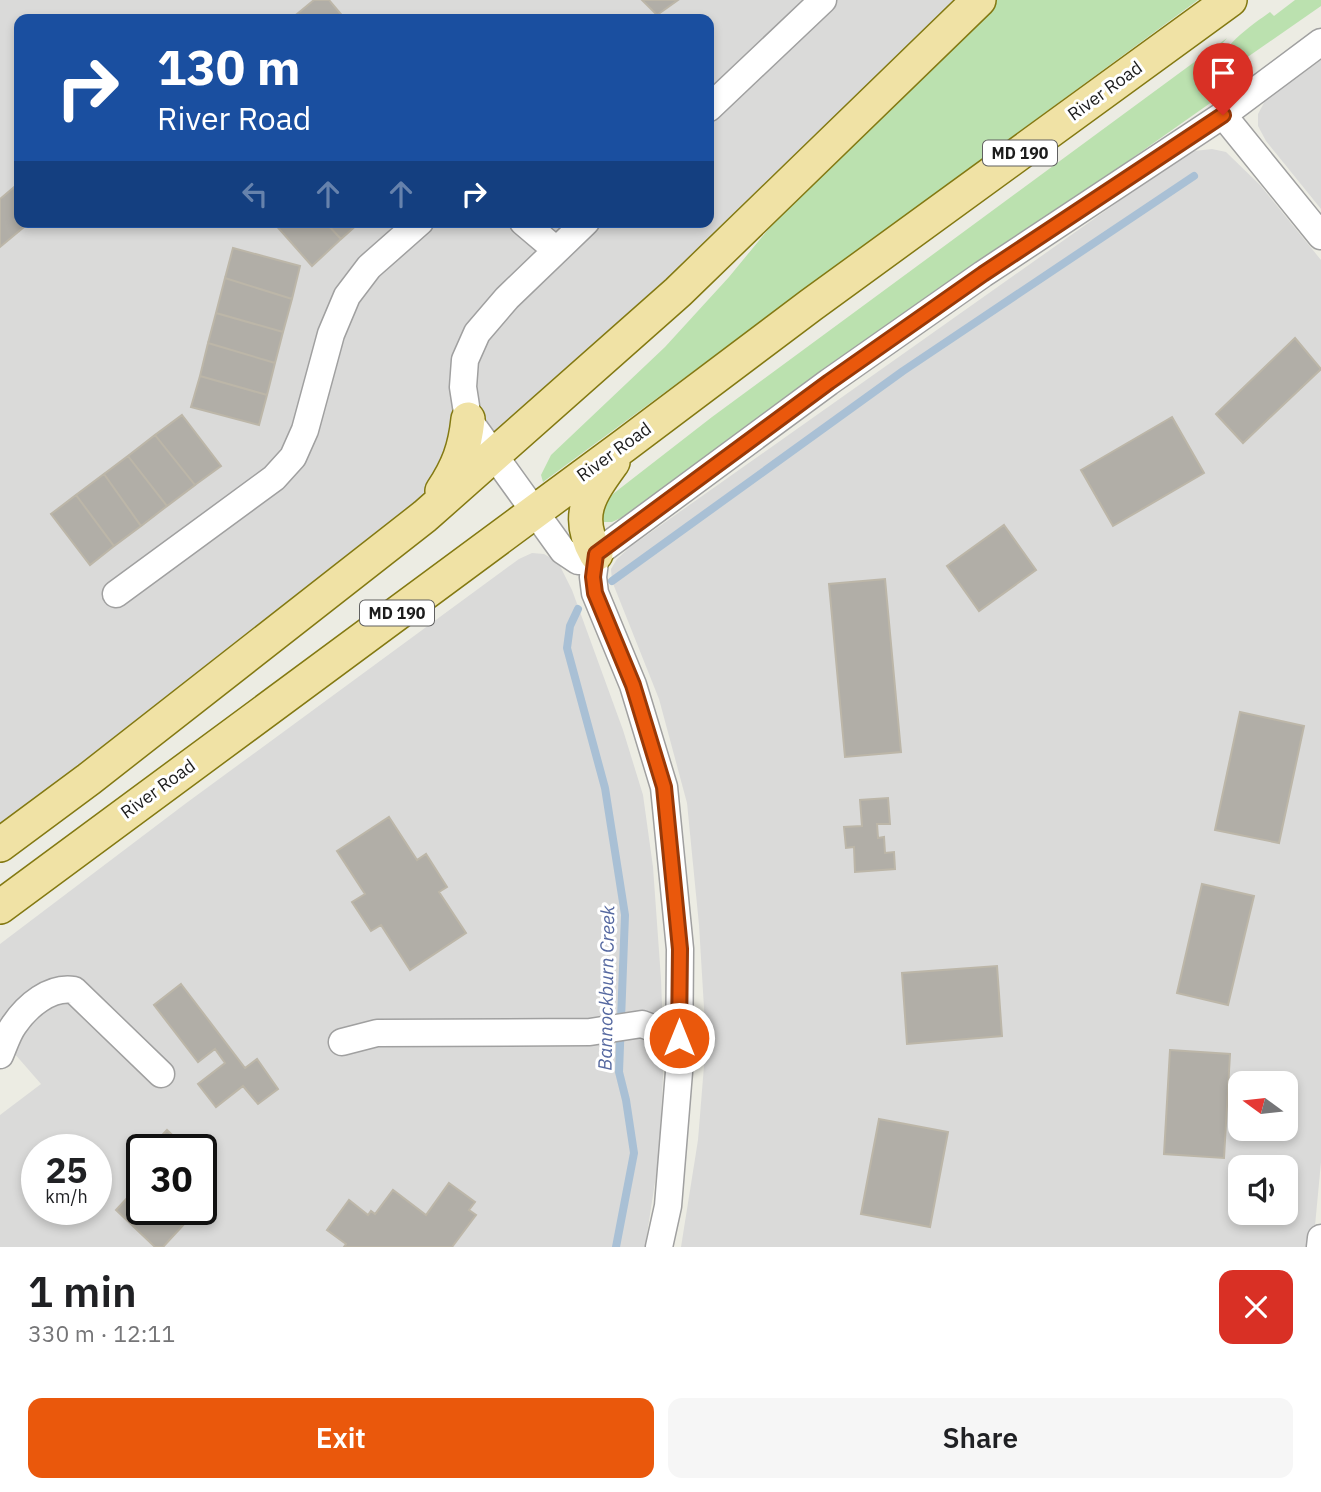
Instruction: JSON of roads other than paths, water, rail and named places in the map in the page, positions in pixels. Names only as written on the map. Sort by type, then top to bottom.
[{"type":"main road","points":[[0,845],[425,516],[549,409],[678,292],[979,0]]},
{"type":"main road","name":"River Road","points":[[0,907],[811,305],[1230,0]]},
{"type":"main road","points":[[425,516],[452,475],[465,447],[468,419]]},
{"type":"main road","points":[[596,554],[585,530],[586,509],[595,488],[625,445]]},
{"type":"street","points":[[714,103],[823,0]]},
{"type":"street","points":[[580,228],[507,298],[477,332],[465,360],[463,387],[468,419],[563,551],[578,561],[596,554],[829,382],[983,274],[1223,115],[1321,42]]},
{"type":"street","points":[[1223,115],[1321,236]]},
{"type":"street","points":[[116,594],[274,478],[293,457],[312,407],[331,334],[347,296],[369,267],[414,228]]},
{"type":"street","points":[[530,228],[556,250]]},
{"type":"street","points":[[596,554],[593,577],[595,593],[633,685],[664,787],[680,949],[680,1072],[668,1206],[659,1247]]},
{"type":"street","points":[[0,1055],[14,1025],[48,993],[64,989],[74,990],[161,1074]]},
{"type":"street","points":[[342,1042],[377,1033],[603,1030],[642,1024],[679,1038]]},
{"type":"street","points":[[1320,1247],[1321,1238]]},
{"type":"waterway","name":"Bannockburn Creek","points":[[612,581],[903,371],[1194,176]]},
{"type":"waterway","name":"Bannockburn Creek","points":[[578,609],[570,626],[567,648],[605,788],[625,915],[619,1072],[634,1153],[616,1247]]}]
